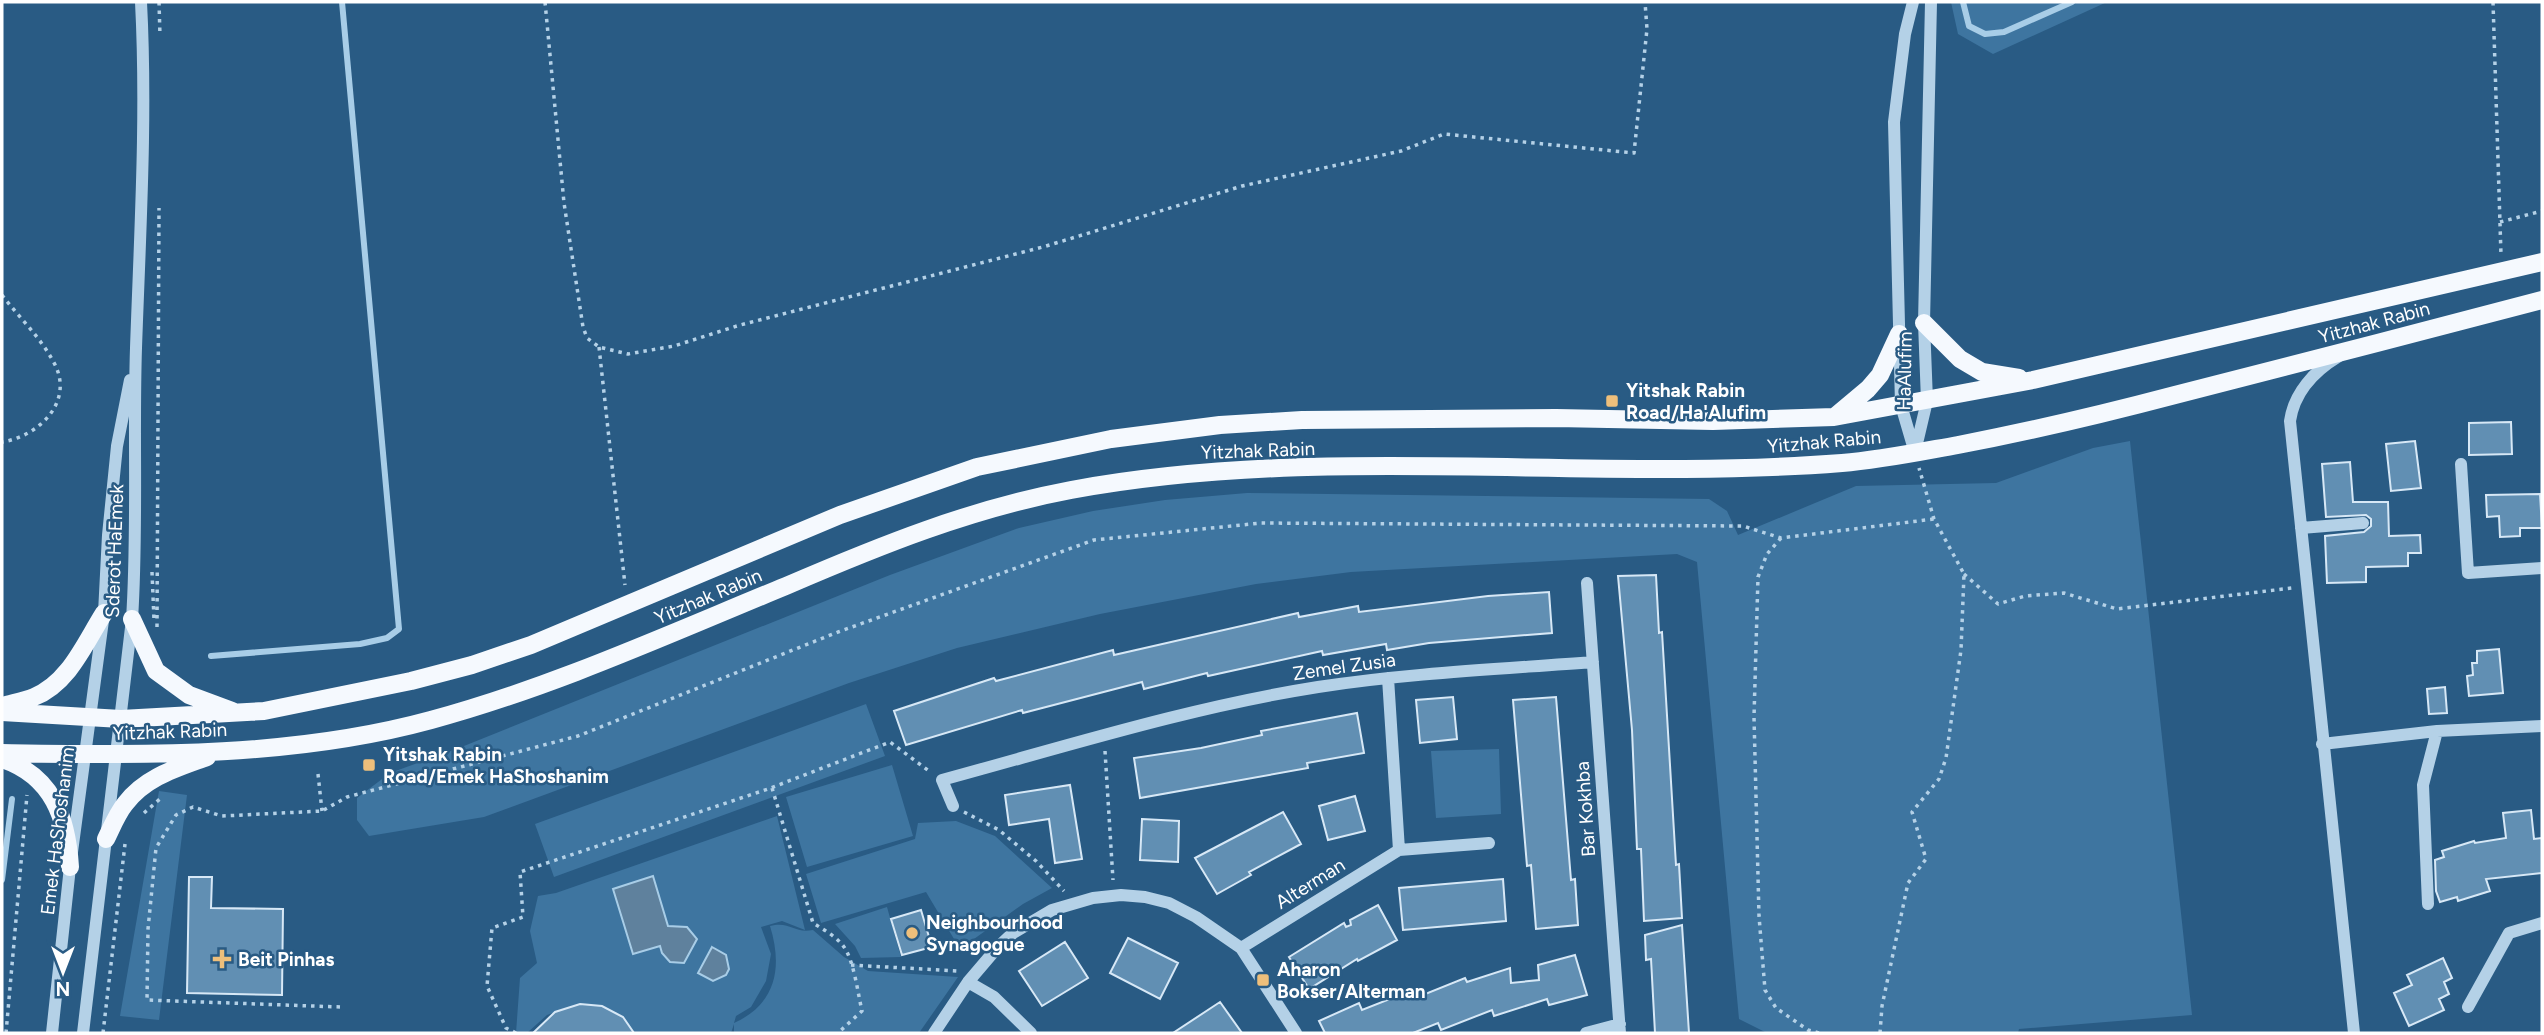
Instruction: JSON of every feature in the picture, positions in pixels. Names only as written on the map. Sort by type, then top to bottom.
[{"type":"main road","name":"Yitzhak Rabin","points":[[2,712],[121,719],[238,713],[264,711],[359,693],[472,665],[531,645],[839,515],[964,472],[1054,450],[1123,437],[1220,425],[1302,420],[1556,418],[1713,421],[1834,417],[2033,380],[2542,262]]},
{"type":"main road","name":"Yitzhak Rabin","points":[[2,753],[116,754],[258,750],[383,732],[447,715],[621,654],[925,529],[1004,504],[1072,490],[1143,479],[1262,470],[1729,469],[1857,462],[2057,426],[2542,300]]},
{"type":"main road","points":[[1924,323],[1960,359],[1982,372],[2033,380]]},
{"type":"main road","points":[[1834,417],[1868,389],[1880,375],[1899,334]]},
{"type":"main road","points":[[2,706],[34,697],[54,686],[72,666],[104,613]]},
{"type":"main road","points":[[132,619],[156,671],[189,695],[238,713]]},
{"type":"main road","points":[[106,839],[124,805],[137,790],[164,773],[224,751]]},
{"type":"main road","points":[[2,759],[19,765],[37,778],[52,797],[63,818],[70,867]]},
{"type":"street","name":"Sderot HaEmek","points":[[116,754],[135,572],[136,349],[144,117],[141,2]]},
{"type":"street","name":"HaAlufim","points":[[1913,2],[1905,34],[1894,122],[1901,405],[1915,453]]},
{"type":"street","name":"HaAlufim","points":[[1915,453],[1927,401],[1924,323],[1931,2]]},
{"type":"street","name":"Sderot HaEmek","points":[[91,718],[104,613],[117,446],[136,349]]},
{"type":"street","points":[[2349,350],[2332,360],[2307,383],[2297,396],[2290,421],[2354,1033]]},
{"type":"street","points":[[2461,464],[2468,573],[2542,568]]},
{"type":"street","points":[[2301,528],[2362,523]]},
{"type":"street","name":"Bar Kokhba","points":[[1587,583],[1620,1029]]},
{"type":"street","name":"Zemel Zusia","points":[[942,780],[1220,706],[1317,687],[1388,678],[1593,662]]},
{"type":"street","points":[[1388,678],[1399,850]]},
{"type":"street","name":"Emek HaShoshanim","points":[[52,1033],[70,867],[91,718]]},
{"type":"street","points":[[2322,744],[2437,731],[2542,726]]},
{"type":"street","points":[[2428,904],[2423,785],[2437,731]]},
{"type":"street","points":[[83,1033],[116,754]]},
{"type":"street","points":[[942,780],[953,806]]},
{"type":"street","name":"Alterman","points":[[1241,948],[1399,850],[1489,843]]},
{"type":"street","points":[[934,1033],[972,977],[1013,933],[1052,910],[1114,896],[1144,897],[1169,903],[1196,917],[1241,948],[1297,1033]]},
{"type":"street","points":[[2468,1007],[2509,933],[2542,923]]},
{"type":"street","points":[[972,977],[1031,1033]]},
{"type":"street","points":[[1586,1033],[1620,1029]]},
{"type":"path","points":[[159,2],[160,41]]},
{"type":"path","points":[[545,2],[564,202],[583,327],[587,338],[599,347],[628,354],[674,346],[740,325],[1043,247],[1242,186],[1401,151],[1444,134],[1634,153],[1647,29],[1646,2]]},
{"type":"path","points":[[2493,2],[2502,272]]},
{"type":"path","points":[[157,630],[159,205]]},
{"type":"path","points":[[2500,222],[2542,211]]},
{"type":"path","points":[[2,295],[53,361],[60,379],[59,401],[48,420],[17,440],[2,442]]},
{"type":"path","points":[[599,347],[627,605]]},
{"type":"path","points":[[1915,453],[1934,519],[1964,574],[1998,604],[2025,596],[2064,593],[2117,609],[2307,586]]},
{"type":"path","points":[[340,1007],[147,1000],[148,929],[156,848],[176,815],[193,807],[222,816],[322,811],[347,797],[578,736],[838,632],[1094,540],[1261,523],[1743,526],[1781,538],[1934,519]]},
{"type":"path","points":[[1781,538],[1767,554],[1758,577],[1754,717],[1760,929],[1765,990],[1776,1008],[1808,1030],[1819,1033]]},
{"type":"path","points":[[1880,1033],[1882,1006],[1908,883],[1926,859],[1912,812],[1939,779],[1946,758],[1961,650],[1964,574]]},
{"type":"path","points":[[1104,736],[1114,896]]},
{"type":"path","points":[[516,1033],[506,1030],[487,986],[492,928],[523,917],[520,872],[772,787],[890,742],[942,780]]},
{"type":"path","points":[[318,774],[322,811]]},
{"type":"path","points":[[6,1033],[25,798],[37,778]]},
{"type":"path","points":[[772,787],[813,923],[833,935],[845,948],[851,965],[862,1011],[838,1033]]},
{"type":"path","points":[[135,820],[161,798]]},
{"type":"path","points":[[953,806],[999,830],[1036,860],[1076,903]]},
{"type":"path","points":[[103,1033],[125,841]]},
{"type":"path","points":[[851,965],[972,977]]},
{"type":"shaded area","points":[[1951,2],[2107,2],[1993,54],[1958,34]]},
{"type":"shaded area","points":[[2130,441],[2192,1015],[2019,1029],[2018,1033],[1774,1033],[1765,1032],[1739,1019],[1697,562],[1677,554],[1351,572],[1256,584],[1100,614],[957,648],[849,683],[484,817],[369,836],[357,820],[357,798],[390,773],[459,748],[890,575],[1019,528],[1093,511],[1165,500],[1247,493],[1709,499],[1727,511],[1738,535],[1856,486],[1996,483],[2093,448]]},
{"type":"shaded area","points":[[866,704],[885,756],[554,877],[535,824]]},
{"type":"shaded area","points":[[1499,749],[1501,814],[1436,818],[1431,751]]},
{"type":"shaded area","points":[[892,765],[913,836],[807,867],[786,797]]},
{"type":"shaded area","points":[[159,791],[187,795],[159,1020],[120,1016]]},
{"type":"shaded area","points":[[777,816],[805,930],[782,921],[761,927],[771,954],[766,981],[751,1007],[736,1016],[734,1023],[759,1006],[773,983],[776,956],[770,926],[783,925],[807,931],[813,930],[844,957],[868,971],[958,977],[919,1033],[734,1033],[734,1024],[731,1033],[625,1033],[616,1020],[595,1009],[572,1006],[547,1015],[527,1033],[516,1033],[520,978],[537,963],[530,931],[538,896],[556,893]]},
{"type":"shaded area","points":[[956,821],[995,836],[1052,888],[1023,904],[960,949],[926,892],[821,923],[806,874],[915,839],[918,823]]},
{"type":"shaded area","points":[[653,876],[668,926],[687,927],[697,939],[684,963],[670,962],[660,946],[633,954],[613,889]]},
{"type":"shaded area","points":[[887,907],[901,957],[861,958],[855,946],[835,924]]},
{"type":"shaded area","points":[[712,947],[726,955],[729,969],[726,975],[713,981],[698,973]]},
{"type":"building","points":[[2511,422],[2512,454],[2469,455],[2469,423]]},
{"type":"building","points":[[2415,441],[2421,488],[2391,491],[2386,444]]},
{"type":"building","points":[[2350,462],[2353,502],[2388,502],[2389,536],[2420,535],[2421,553],[2408,553],[2408,566],[2366,567],[2366,582],[2327,583],[2325,536],[2364,532],[2371,526],[2371,519],[2366,515],[2326,517],[2322,464]]},
{"type":"building","points":[[2540,494],[2542,528],[2520,528],[2520,536],[2500,537],[2499,516],[2487,517],[2486,495]]},
{"type":"building","points":[[1656,575],[1682,918],[1644,921],[1641,849],[1637,849],[1632,730],[1618,576]]},
{"type":"building","points":[[1549,592],[1552,633],[1429,643],[1387,650],[1386,644],[1323,655],[1322,651],[1208,676],[1207,673],[1144,689],[1142,682],[1023,713],[1022,710],[906,745],[894,711],[994,678],[996,681],[1113,650],[1114,655],[1298,613],[1299,617],[1358,606],[1359,612],[1488,596]]},
{"type":"building","points":[[2499,649],[2503,693],[2469,696],[2467,676],[2473,675],[2472,663],[2477,663],[2477,651]]},
{"type":"building","points":[[2445,687],[2447,713],[2429,714],[2427,689]]},
{"type":"building","points":[[1453,697],[1457,739],[1420,743],[1416,700]]},
{"type":"building","points":[[1556,697],[1571,880],[1575,879],[1578,925],[1536,929],[1531,865],[1527,866],[1513,700]]},
{"type":"building","points":[[1357,713],[1364,753],[1307,763],[1308,768],[1140,798],[1134,758],[1201,748],[1262,735],[1261,731]]},
{"type":"building","points":[[1070,785],[1082,859],[1055,863],[1049,819],[1009,825],[1005,795]]},
{"type":"building","points":[[1355,796],[1365,831],[1328,840],[1319,806]]},
{"type":"building","points":[[2531,810],[2534,839],[2542,838],[2542,873],[2486,879],[2490,891],[2458,901],[2457,897],[2440,902],[2436,891],[2435,860],[2444,857],[2442,851],[2474,841],[2506,838],[2503,813]]},
{"type":"building","points":[[1283,812],[1301,844],[1249,872],[1251,875],[1217,894],[1195,858]]},
{"type":"building","points":[[1142,819],[1179,821],[1178,862],[1140,860]]},
{"type":"building","points":[[189,877],[212,877],[211,908],[283,909],[282,995],[187,993]]},
{"type":"building","points":[[1503,879],[1506,921],[1403,930],[1399,888]]},
{"type":"building","points":[[1378,905],[1397,940],[1358,961],[1357,959],[1309,989],[1289,957],[1344,923],[1346,927],[1351,925],[1350,920]]},
{"type":"building","name":"Neighbourhood Synagogue","points":[[921,910],[932,947],[902,955],[891,919]]},
{"type":"building","points":[[1682,925],[1689,1033],[1655,1033],[1651,959],[1646,960],[1645,935]]},
{"type":"building","points":[[1128,938],[1178,963],[1160,999],[1110,973]]},
{"type":"building","points":[[1065,942],[1088,978],[1042,1006],[1019,971]]},
{"type":"building","points":[[1575,955],[1587,995],[1549,1005],[1547,999],[1494,1016],[1492,1010],[1441,1030],[1438,1023],[1413,1033],[1325,1033],[1319,1021],[1359,1003],[1362,1010],[1415,989],[1418,997],[1465,978],[1467,982],[1510,968],[1511,983],[1539,980],[1538,965]]},
{"type":"building","points":[[2443,958],[2452,978],[2444,982],[2449,994],[2439,999],[2444,1010],[2409,1026],[2394,993],[2412,985],[2407,975]]},
{"type":"building","points":[[1220,1002],[1242,1033],[1173,1033]]},
{"type":"building","points":[[580,1004],[602,1006],[623,1017],[634,1033],[533,1033],[555,1012]]},
{"type":"waterway","points":[[211,656],[360,644],[387,638],[399,629],[342,2]]},
{"type":"waterway","points":[[1963,2],[1969,26],[1985,34],[2004,32],[2072,2]]},
{"type":"waterway","points":[[2,880],[12,799]]},
{"type":"place","name":"Yitshak Rabin Road/Ha'Alufim","points":[[1612,401]]},
{"type":"place","name":"Yitshak Rabin Road/Emek HaShoshanim","points":[[369,765]]},
{"type":"place","name":"Neighbourhood Synagogue","points":[[912,933]]},
{"type":"place","name":"Beit Pinhas","points":[[222,959]]},
{"type":"place","name":"Aharon Bokser/Alterman","points":[[1263,980]]}]
